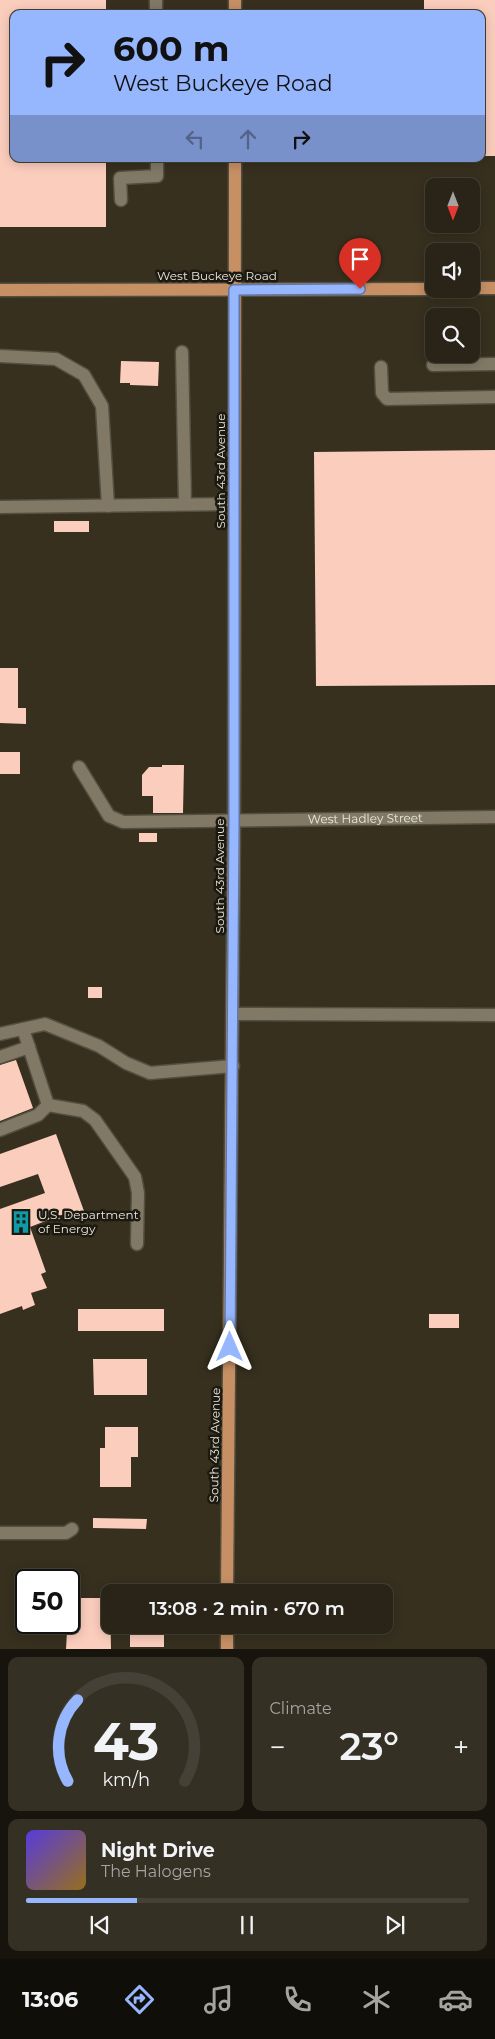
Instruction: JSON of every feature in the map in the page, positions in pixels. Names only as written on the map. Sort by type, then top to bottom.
[{"type":"main road","name":"South 43rd Avenue","points":[[227,1584],[233,1066],[234,162]]},
{"type":"main road","points":[[480,288],[495,288]]},
{"type":"main road","name":"West Buckeye Road","points":[[0,290],[425,289]]},
{"type":"main road","points":[[227,1634],[227,1649]]},
{"type":"street","points":[[121,200],[120,178],[157,176],[157,162]]},
{"type":"street","points":[[182,352],[185,504]]},
{"type":"street","points":[[0,356],[56,359],[84,375],[102,406],[108,506]]},
{"type":"street","points":[[434,365],[495,364]]},
{"type":"street","points":[[381,366],[382,393],[388,399],[495,397]]},
{"type":"street","points":[[0,507],[234,504]]},
{"type":"street","name":"West Hadley Street","points":[[78,767],[109,816],[122,822],[495,817]]},
{"type":"street","points":[[233,1014],[495,1015]]},
{"type":"street","points":[[0,1034],[45,1024],[99,1046],[126,1064],[150,1073],[233,1066]]},
{"type":"street","points":[[23,1029],[48,1105]]},
{"type":"street","points":[[0,1057],[28,1046]]},
{"type":"street","points":[[0,1130],[38,1115],[48,1105]]},
{"type":"street","points":[[48,1105],[83,1111],[95,1120],[135,1177],[138,1193],[137,1244]]},
{"type":"street","points":[[0,1533],[66,1533],[72,1529]]},
{"type":"building","points":[[0,0],[106,0],[106,10],[10,10],[10,162],[106,162],[106,227],[0,227]]},
{"type":"building","points":[[424,0],[495,0],[495,156],[485,156],[485,10],[424,10]]},
{"type":"building","points":[[121,361],[159,362],[158,386],[120,383]]},
{"type":"building","points":[[495,450],[495,685],[316,686],[314,452]]},
{"type":"building","points":[[54,521],[89,521],[89,532],[54,532]]},
{"type":"building","points":[[0,668],[18,668],[18,708],[26,708],[26,724],[0,723]]},
{"type":"building","points":[[0,752],[20,752],[20,774],[0,774]]},
{"type":"building","points":[[162,765],[184,765],[183,813],[153,813],[153,796],[142,796],[142,775],[149,767],[162,767]]},
{"type":"building","points":[[139,833],[157,833],[157,842],[139,842]]},
{"type":"building","points":[[88,987],[102,987],[102,998],[88,998]]},
{"type":"building","points":[[16,1060],[33,1108],[0,1121],[0,1065]]},
{"type":"building","name":"U.S. Department of Energy","points":[[56,1134],[84,1211],[66,1218],[64,1214],[30,1227],[46,1272],[41,1274],[47,1288],[31,1293],[35,1305],[23,1310],[22,1306],[0,1314],[0,1209],[45,1193],[38,1174],[0,1187],[0,1154]]},
{"type":"building","points":[[78,1309],[164,1309],[164,1331],[78,1331]]},
{"type":"building","points":[[429,1314],[459,1314],[459,1328],[429,1328]]},
{"type":"building","points":[[93,1359],[147,1359],[147,1395],[94,1395]]},
{"type":"building","points":[[105,1427],[138,1427],[138,1457],[131,1457],[131,1487],[100,1487],[100,1448],[105,1448]]},
{"type":"building","points":[[93,1518],[147,1519],[146,1529],[93,1528]]},
{"type":"building","points":[[80,1598],[101,1598],[101,1634],[111,1634],[111,1649],[66,1649],[67,1634],[80,1634]]},
{"type":"building","points":[[130,1634],[164,1634],[164,1647],[130,1647]]},
{"type":"place","name":"U.S. Department of Energy","points":[[21,1222]]},
{"type":"route","points":[[230,1347],[234,821],[234,290],[360,289]]}]
